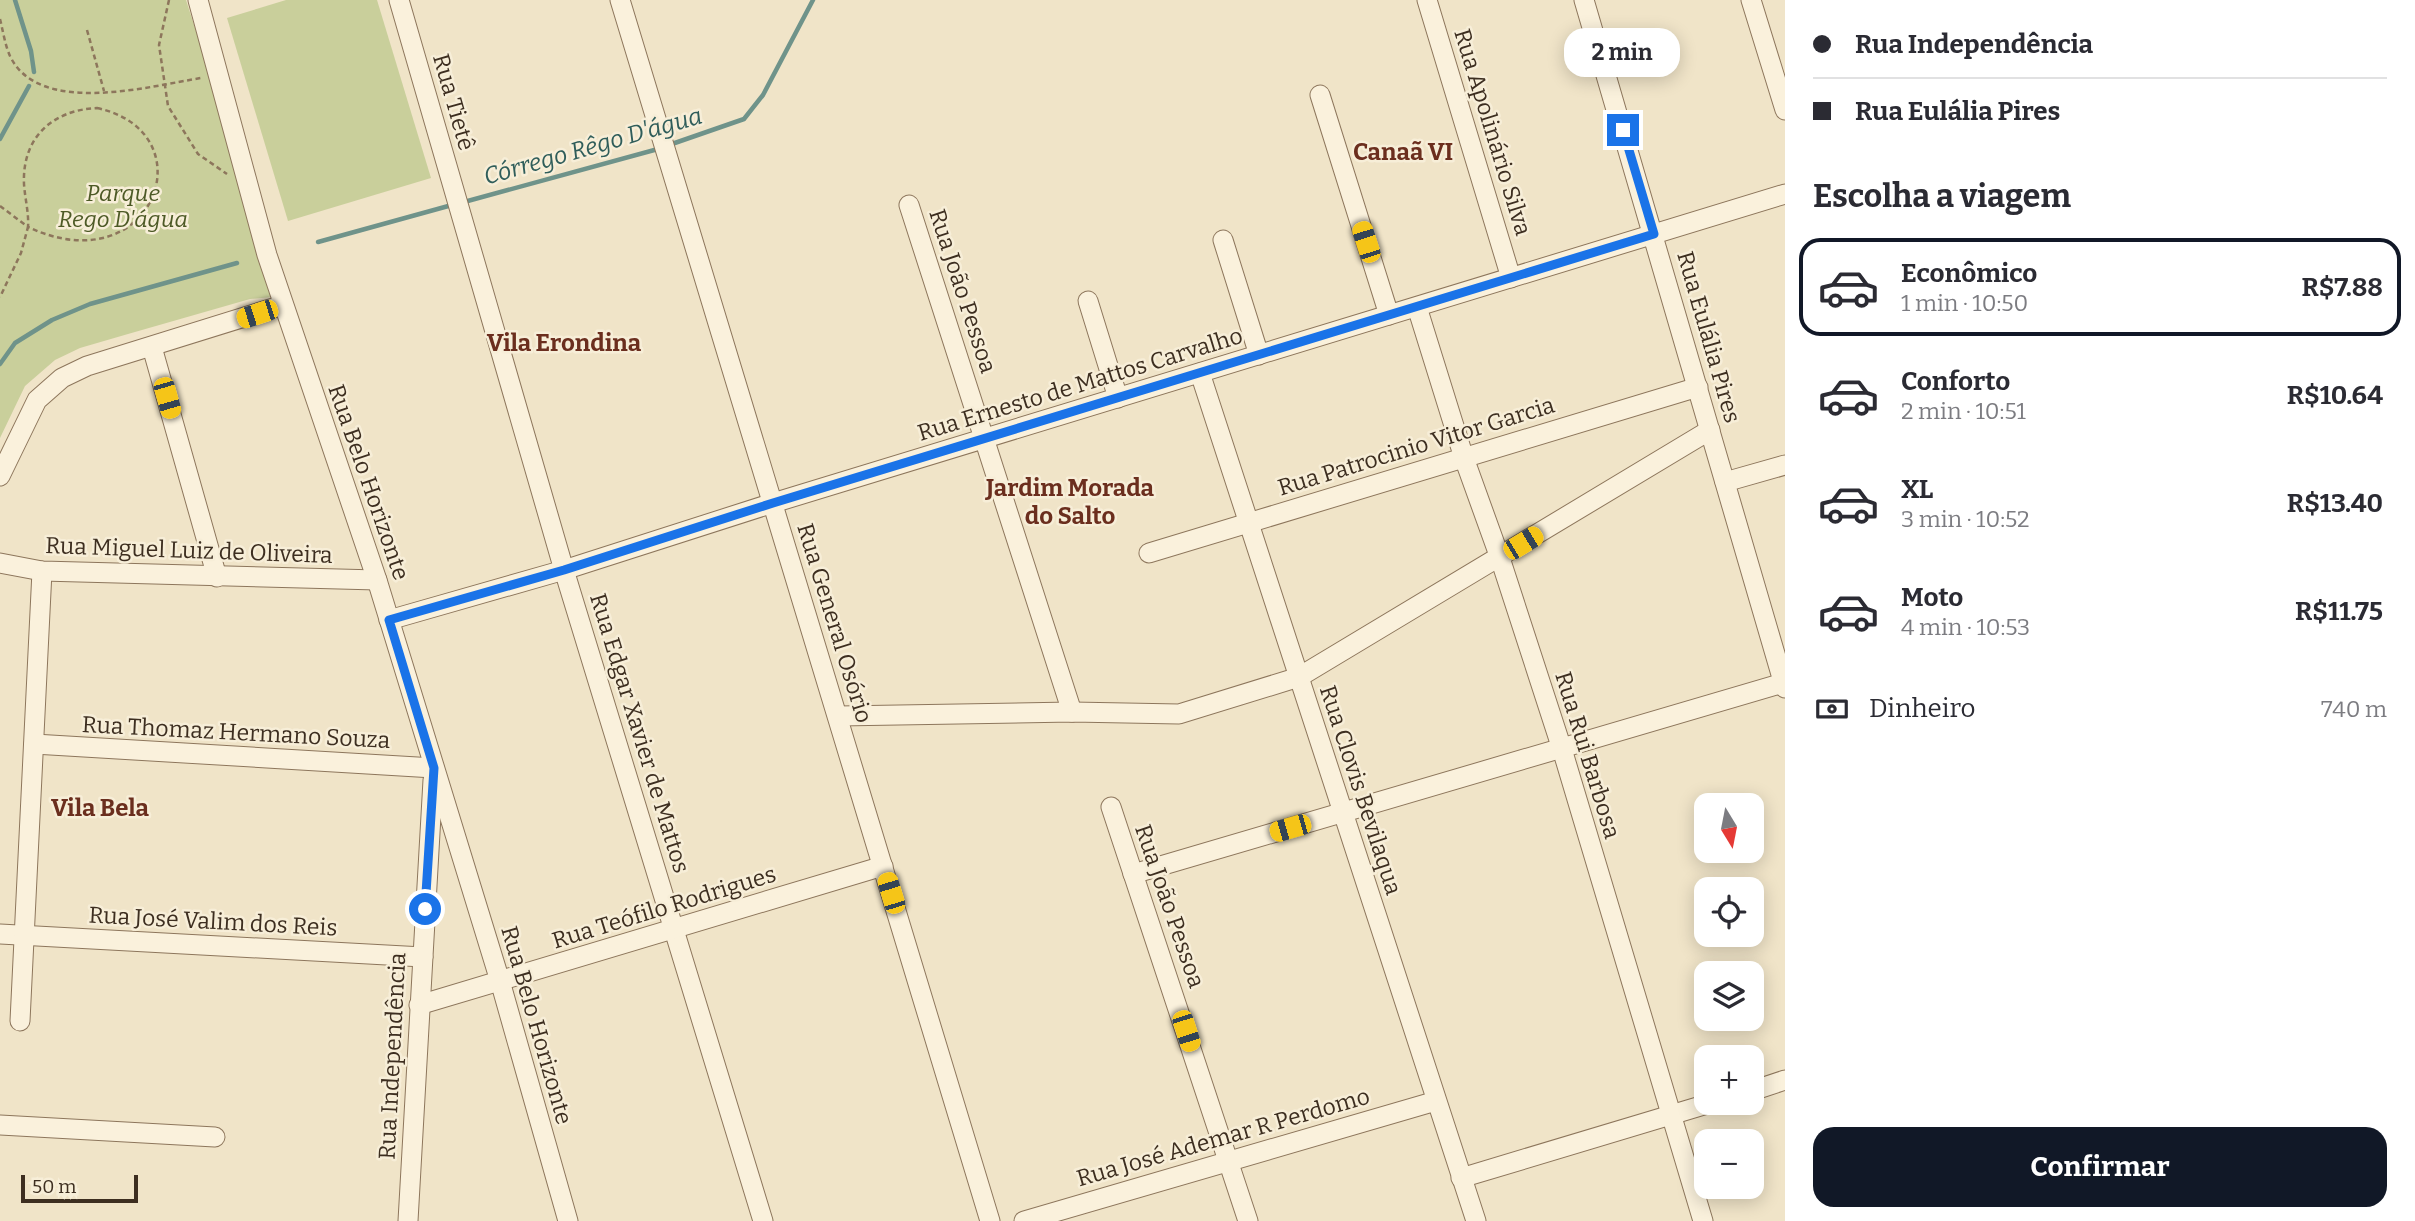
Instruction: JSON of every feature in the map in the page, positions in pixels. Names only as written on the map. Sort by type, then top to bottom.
[{"type":"street","name":"Rua Belo Horizonte","points":[[198,0],[284,305],[377,580],[500,981],[568,1221]]},
{"type":"street","name":"Rua Tietê","points":[[399,0],[462,218]]},
{"type":"street","name":"Rua General Osório","points":[[620,0],[990,1221]]},
{"type":"street","name":"Rua Apolinário Silva","points":[[1427,0],[1511,278]]},
{"type":"street","name":"Rua Eulália Pires","points":[[1584,0],[1784,685]]},
{"type":"street","points":[[1751,0],[1785,110]]},
{"type":"street","points":[[1320,95],[1390,315]]},
{"type":"street","name":"Rua Ernesto de Mattos Carvalho","points":[[389,620],[564,570],[773,503],[1785,194]]},
{"type":"street","name":"Rua João Pessoa","points":[[909,205],[1072,712]]},
{"type":"street","name":"Rua Edgar Xavier de Mattos","points":[[462,218],[564,570],[763,1221]]},
{"type":"street","points":[[1223,240],[1259,355]]},
{"type":"street","points":[[1087,301],[1118,398]]},
{"type":"street","points":[[0,476],[37,400],[62,378],[87,366],[284,305]]},
{"type":"street","name":"Rua Rui Barbosa","points":[[1417,307],[1464,458],[1500,558],[1562,749],[1703,1221]]},
{"type":"street","points":[[152,347],[217,577]]},
{"type":"street","name":"Rua Clovis Bevilaqua","points":[[1200,373],[1476,1221]]},
{"type":"street","name":"Rua Patrocinio Vitor Garcia","points":[[1149,553],[1698,387]]},
{"type":"street","points":[[839,716],[1179,713],[1299,677],[1710,430]]},
{"type":"street","points":[[1725,482],[1785,465]]},
{"type":"street","name":"Rua Miguel Luiz de Oliveira","points":[[0,563],[42,571],[377,580]]},
{"type":"street","points":[[20,1021],[42,571]]},
{"type":"street","points":[[1133,874],[1784,685]]},
{"type":"street","name":"Rua Thomaz Hermano Souza","points":[[34,744],[434,768]]},
{"type":"street","name":"Rua Independência","points":[[408,1221],[434,768]]},
{"type":"street","name":"Rua João Pessoa","points":[[1111,807],[1248,1221]]},
{"type":"street","name":"Rua Teófilo Rodrigues","points":[[419,1005],[883,866]]},
{"type":"street","name":"Rua José Valim dos Reis","points":[[0,934],[422,957]]},
{"type":"street","points":[[1764,1087],[1785,1080]]},
{"type":"street","name":"Rua José Ademar R Perdomo","points":[[1024,1221],[1436,1101]]},
{"type":"street","points":[[1461,1178],[1694,1108]]},
{"type":"street","points":[[0,1125],[215,1137]]},
{"type":"path","points":[[169,0],[159,45],[168,106],[198,154],[229,175]]},
{"type":"path","points":[[0,19],[10,57],[38,84],[54,90],[104,92],[219,76]]},
{"type":"path","points":[[87,30],[104,92]]},
{"type":"path","points":[[0,206],[28,228],[43,234],[65,239],[92,240],[112,236],[134,225],[150,206],[157,187],[153,149],[144,133],[132,121],[116,113],[97,108],[78,109],[56,118],[36,138],[25,165],[28,228],[21,253],[0,297]]},
{"type":"green space","name":"Parque Rego D'água","points":[[0,0],[186,0],[242,174],[272,297],[250,299],[128,334],[80,348],[55,360],[25,386],[0,438]]},
{"type":"green space","points":[[286,0],[377,0],[431,178],[288,221],[227,18]]},
{"type":"waterway","points":[[15,0],[31,51],[34,72]]},
{"type":"waterway","name":"Córrego Rêgo D'água","points":[[669,145],[744,119],[763,95],[813,0]]},
{"type":"waterway","points":[[0,139],[29,86]]},
{"type":"waterway","name":"Córrego Rêgo D'água","points":[[464,202],[658,149]]},
{"type":"waterway","name":"Córrego Rêgo D'água","points":[[318,242],[452,205]]},
{"type":"waterway","points":[[0,364],[15,343],[52,320],[90,304],[237,263]]},
{"type":"district","name":"Canaã VI","points":[[1403,152]]},
{"type":"district","name":"Vila Erondina","points":[[564,343]]},
{"type":"district","name":"Jardim Morada do Salto","points":[[1070,502]]},
{"type":"district","name":"Vila Bela","points":[[100,808]]},
{"type":"route","points":[[425,909],[434,768],[389,620],[564,570],[773,503],[1654,234],[1623,130]]}]
